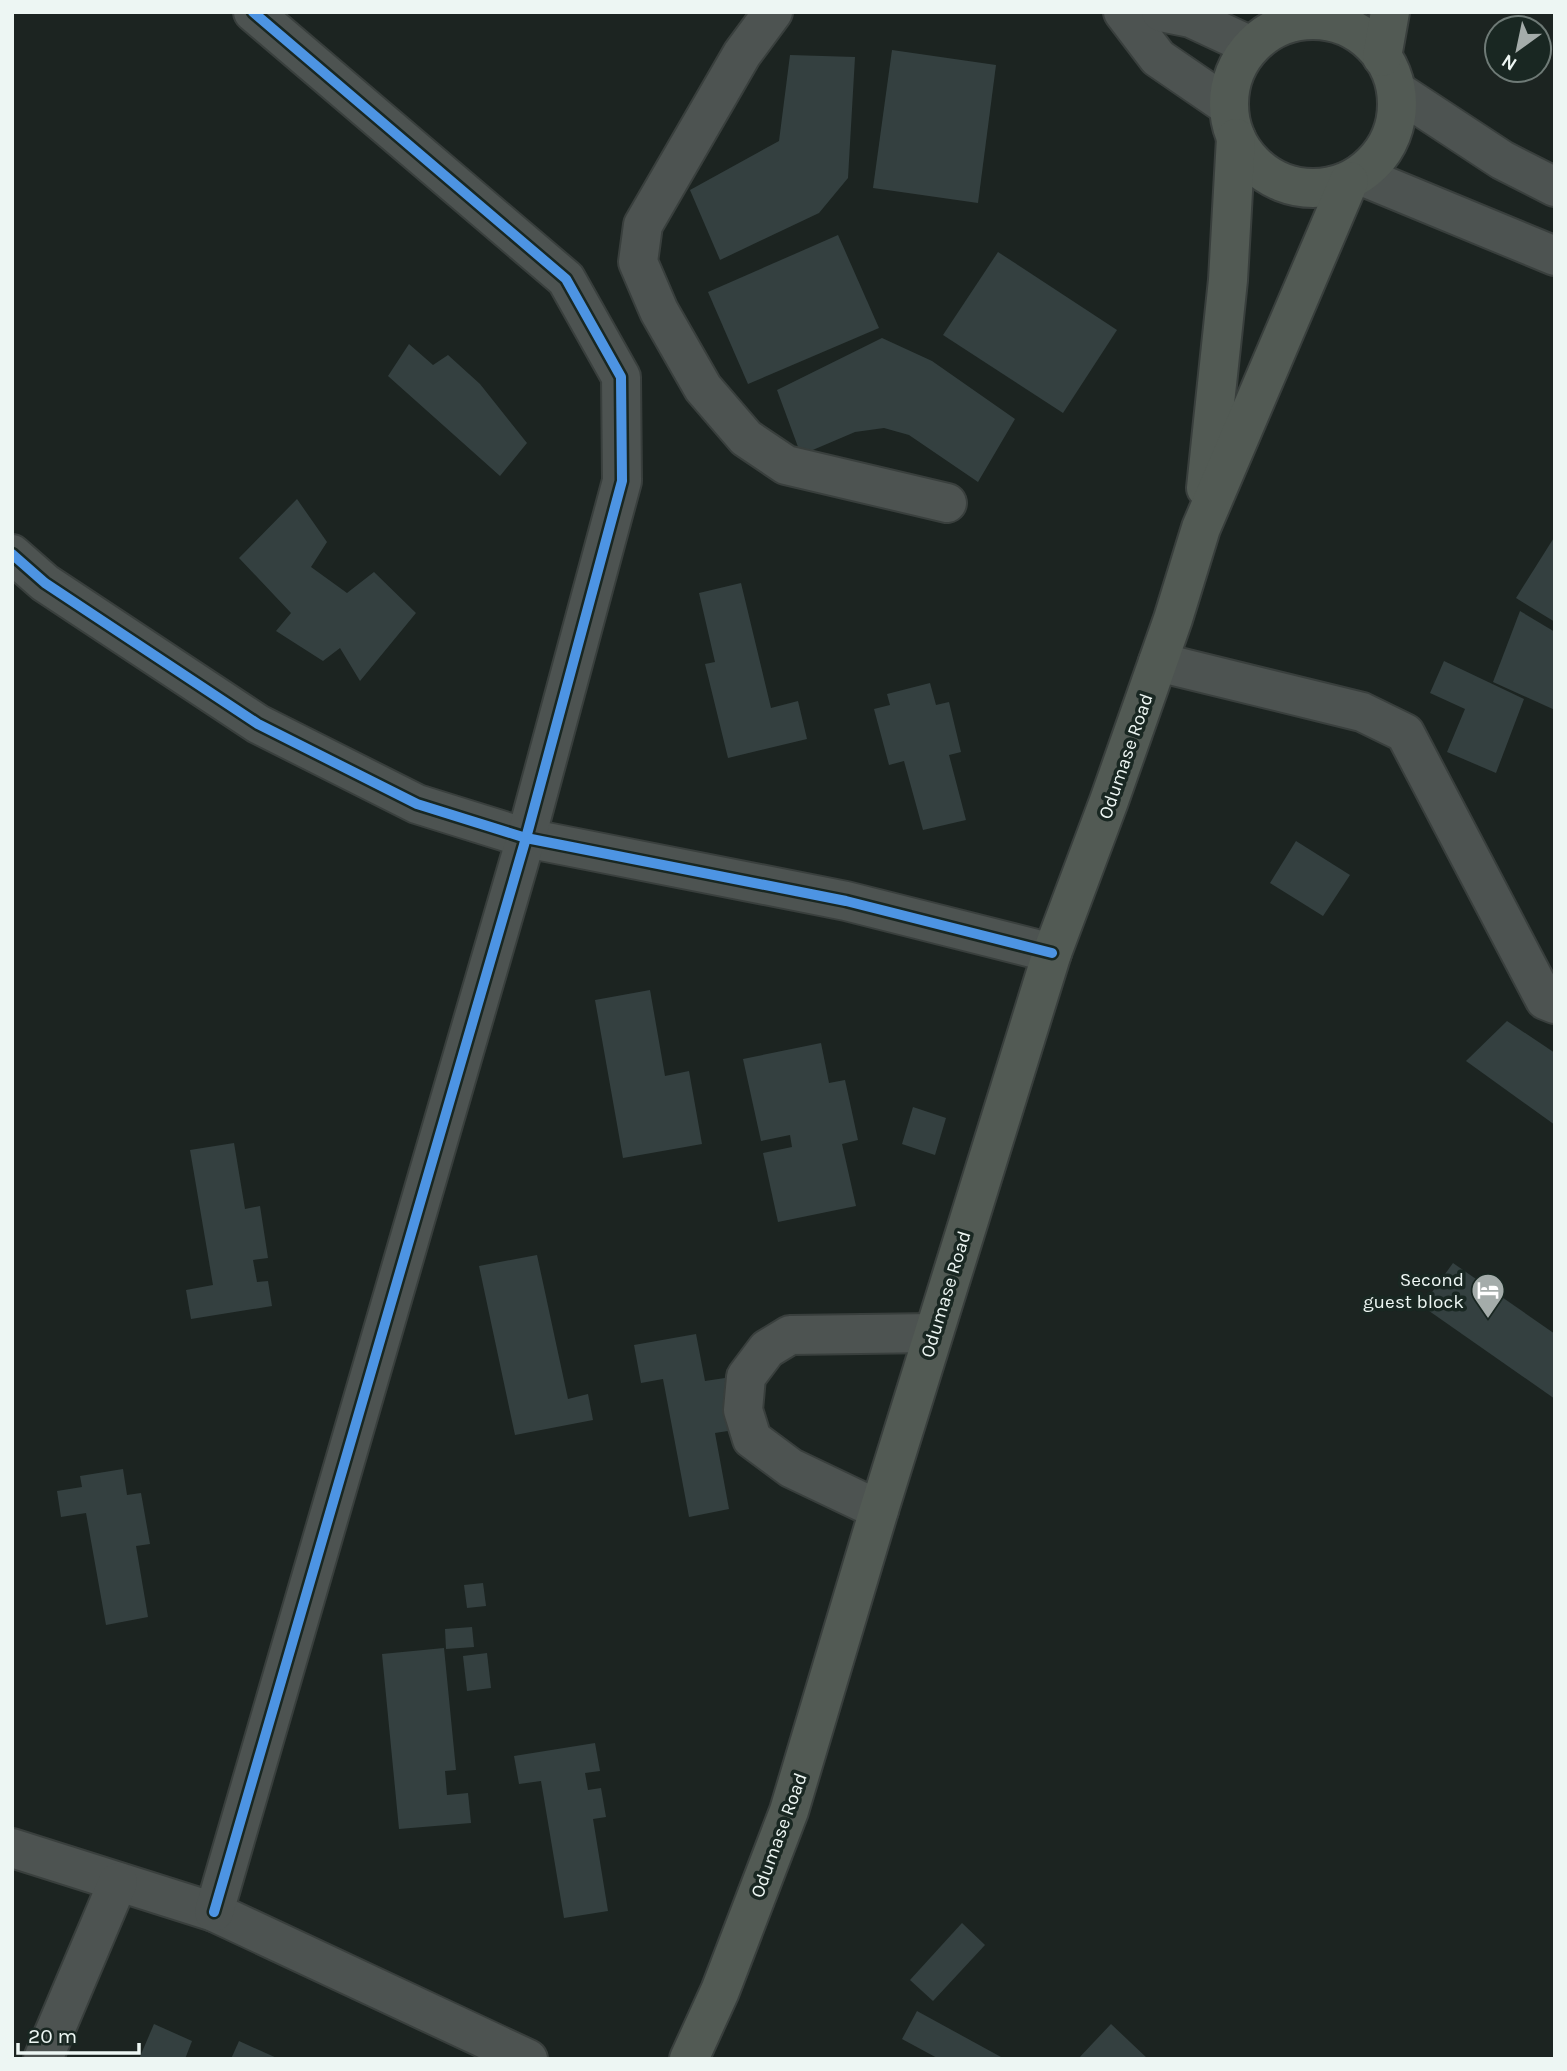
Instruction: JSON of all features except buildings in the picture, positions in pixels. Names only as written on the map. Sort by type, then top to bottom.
[{"type":"main road","points":[[1389,74],[1362,36],[1337,23],[1308,20],[1280,26],[1259,33],[1233,74],[1232,122],[1255,166],[1284,183],[1317,189],[1354,178],[1378,159],[1390,138],[1396,115],[1389,74],[1390,12]]},
{"type":"main road","name":"Odumase Road","points":[[1201,528],[1228,281],[1232,122]]},
{"type":"main road","name":"Odumase Road","points":[[689,2059],[720,1991],[789,1811],[878,1510],[1052,953],[1110,801],[1201,528],[1354,178]]},
{"type":"street","points":[[215,1912],[526,838],[622,481],[621,377],[566,279],[253,12]]},
{"type":"street","points":[[773,12],[742,54],[643,225],[638,262],[659,311],[704,388],[746,438],[786,465],[947,503]]},
{"type":"street","points":[[1123,12],[1158,58],[1232,122]]},
{"type":"street","points":[[1161,12],[1259,33]]},
{"type":"street","points":[[1389,74],[1502,160],[1555,187]]},
{"type":"street","points":[[1354,178],[1555,256]]},
{"type":"street","points":[[12,554],[45,583],[258,724],[417,804],[526,838],[846,901],[1052,953]]},
{"type":"street","points":[[1158,662],[1362,712],[1405,733],[1545,1000],[1555,1004]]},
{"type":"street","points":[[878,1510],[791,1468],[752,1439],[743,1410],[746,1377],[768,1349],[790,1335],[933,1333]]},
{"type":"street","points":[[12,1848],[215,1912],[528,2059]]},
{"type":"street","points":[[43,2059],[118,1882]]},
{"type":"cycle path","points":[[214,1912],[526,838],[622,481],[621,377],[566,279],[253,12]]},
{"type":"cycle path","points":[[12,554],[45,583],[258,724],[417,804],[526,838],[846,901],[1052,953]]},
{"type":"place","name":"Second guest block","points":[[1488,1320]]}]
